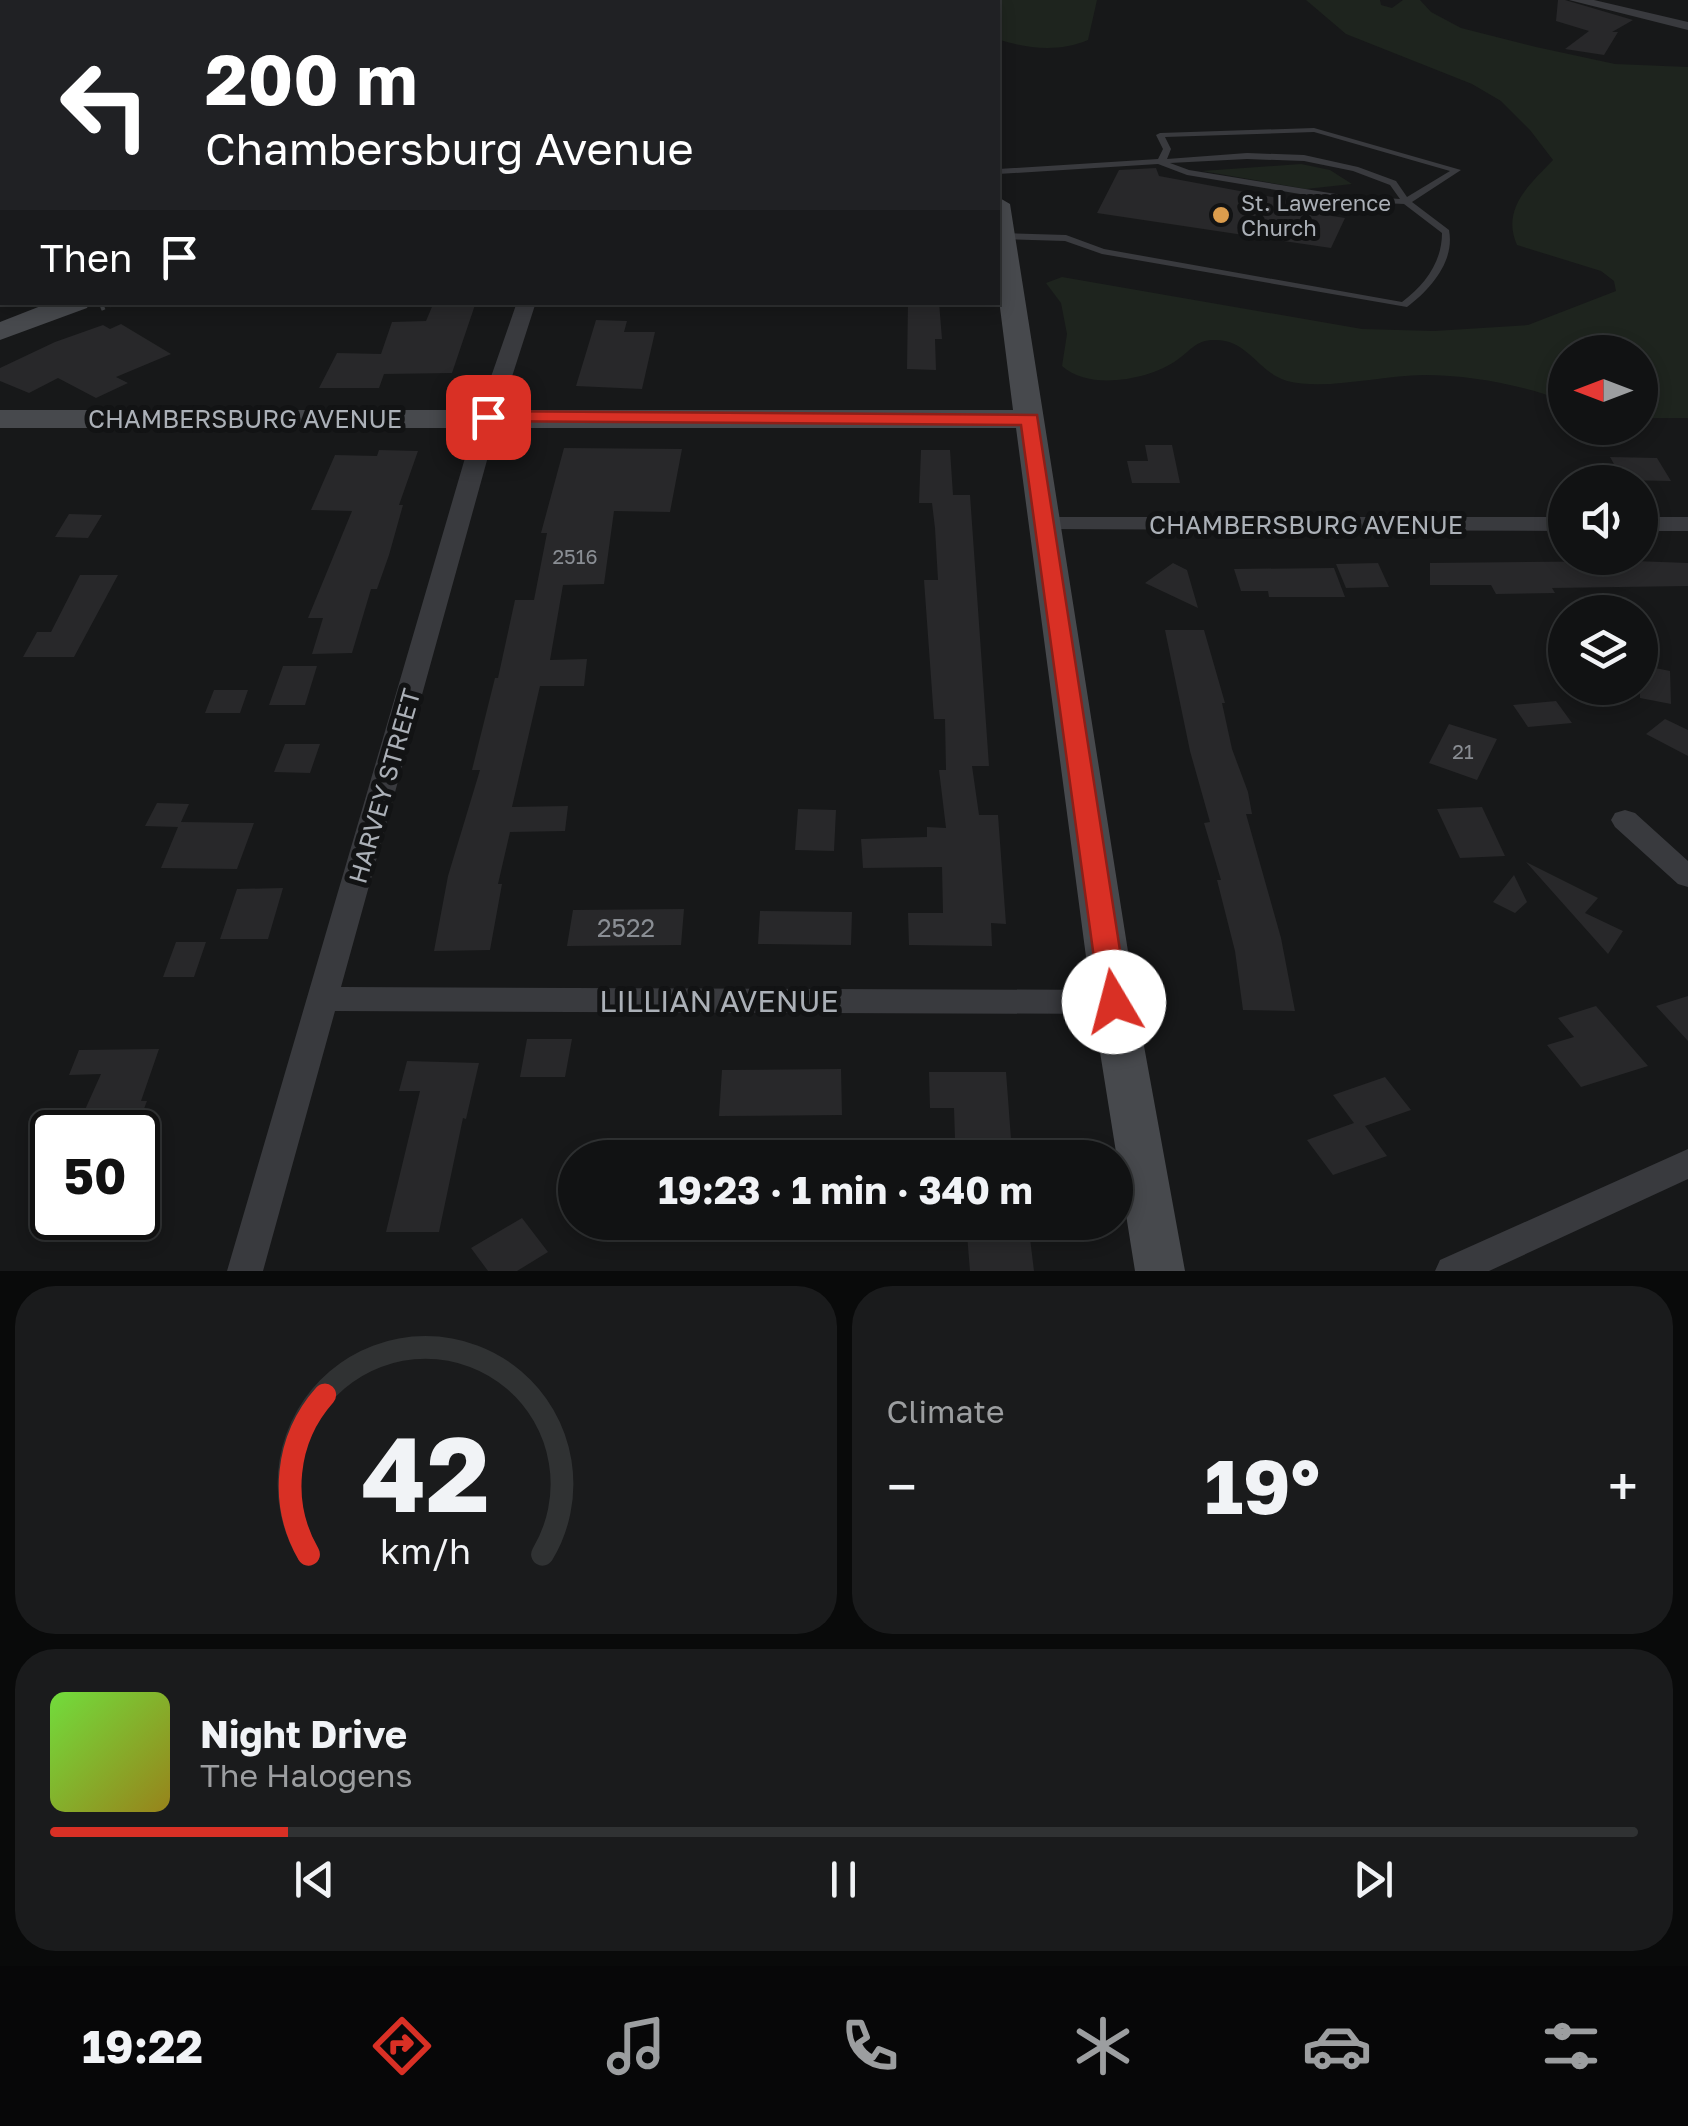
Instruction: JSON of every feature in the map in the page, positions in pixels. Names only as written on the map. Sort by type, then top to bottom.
[{"type":"main road","points":[[1000,220],[1114,1002],[1160,1271]]},
{"type":"main road","points":[[0,332],[69,305]]},
{"type":"main road","name":"CHAMBERSBURG AVENUE","points":[[0,419],[1030,419]]},
{"type":"street","points":[[1576,0],[1688,26]]},
{"type":"street","name":"HARVEY STREET","points":[[246,1271],[488,417],[525,305]]},
{"type":"street","name":"CHAMBERSBURG AVENUE","points":[[1047,524],[1548,524]]},
{"type":"street","points":[[1658,524],[1688,524]]},
{"type":"street","points":[[1625,820],[1688,877]]},
{"type":"street","name":"LILLIAN AVENUE","points":[[324,999],[1114,1002]]},
{"type":"street","points":[[1453,1271],[1688,1164]]},
{"type":"lane","points":[[1314,130],[1457,170],[1406,202],[1315,194],[1186,172],[1160,163],[1166,149],[1160,136],[1314,130]]},
{"type":"lane","points":[[1000,172],[1247,156],[1304,158],[1356,169],[1393,183],[1406,202],[1446,232],[1448,246],[1422,293],[1404,306],[1102,251],[1066,238],[1002,236]]},
{"type":"shaded area","points":[[1000,0],[1097,0],[1088,40],[1044,48],[1000,40]]},
{"type":"shaded area","points":[[1306,0],[1380,0],[1381,5],[1392,8],[1403,0],[1420,0],[1431,12],[1461,28],[1536,47],[1615,64],[1688,67],[1688,418],[1658,418],[1658,335],[1548,335],[1548,396],[1496,382],[1442,375],[1302,384],[1277,377],[1237,345],[1216,340],[1199,343],[1151,373],[1119,380],[1087,378],[1062,366],[1067,334],[1061,303],[1046,283],[1062,277],[1362,329],[1434,331],[1528,325],[1616,291],[1614,281],[1601,271],[1517,245],[1512,220],[1515,209],[1527,188],[1553,160],[1501,101],[1472,84],[1346,34]]},
{"type":"shaded area","points":[[1301,164],[1330,170],[1352,184],[1306,189],[1202,171]]},
{"type":"building","points":[[1558,0],[1633,20],[1612,32],[1618,32],[1604,55],[1565,49],[1589,31],[1556,21]]},
{"type":"building","name":"St. Lawerence Church","points":[[1156,168],[1159,176],[1278,198],[1291,202],[1288,209],[1345,218],[1331,248],[1097,213],[1119,170]]},
{"type":"building","points":[[433,305],[475,305],[452,373],[384,374],[379,388],[319,388],[337,353],[381,354],[392,322],[426,321]]},
{"type":"building","points":[[908,305],[939,305],[942,339],[935,339],[936,370],[907,369]]},
{"type":"building","points":[[596,320],[627,321],[624,332],[655,332],[642,389],[576,386]]},
{"type":"building","points":[[121,324],[171,354],[116,377],[128,383],[96,398],[58,378],[29,393],[0,381],[0,368],[55,342],[103,325],[110,329]]},
{"type":"building","points":[[1145,445],[1172,445],[1180,483],[1132,483],[1127,461],[1148,461]]},
{"type":"building","points":[[564,448],[682,449],[670,512],[614,511],[604,584],[563,585],[550,660],[587,659],[584,686],[540,686],[512,807],[568,806],[565,831],[510,832],[498,884],[502,884],[490,950],[434,951],[448,876],[480,770],[472,770],[515,600],[534,600],[547,533],[541,533]]},
{"type":"building","points":[[379,450],[418,451],[399,505],[403,505],[389,555],[377,589],[371,589],[352,653],[312,654],[323,618],[308,618],[352,511],[311,510],[335,455],[377,456]]},
{"type":"building","points":[[921,450],[950,450],[953,495],[970,495],[989,766],[972,766],[979,815],[998,815],[1006,924],[991,923],[992,946],[909,945],[908,913],[943,913],[942,867],[863,868],[861,839],[927,837],[927,827],[946,828],[939,770],[946,770],[945,719],[934,719],[924,580],[938,580],[935,528],[932,503],[919,503]]},
{"type":"building","points":[[1610,457],[1657,458],[1671,481],[1658,481],[1658,465],[1615,465]]},
{"type":"building","points":[[69,514],[102,515],[88,538],[55,537]]},
{"type":"building","points":[[1548,562],[1548,575],[1658,575],[1658,562],[1688,563],[1688,586],[1552,588],[1555,593],[1496,594],[1491,585],[1430,585],[1430,563]]},
{"type":"building","points":[[1173,563],[1187,570],[1198,608],[1145,583]]},
{"type":"building","points":[[1378,563],[1389,587],[1346,588],[1336,564]]},
{"type":"building","points":[[1334,568],[1345,597],[1269,597],[1268,591],[1241,591],[1234,569]]},
{"type":"building","points":[[80,575],[118,575],[74,657],[23,657],[37,632],[51,632]]},
{"type":"building","points":[[1165,630],[1204,630],[1225,703],[1232,749],[1248,792],[1252,814],[1246,814],[1281,938],[1295,1011],[1243,1010],[1235,951],[1217,880],[1221,880],[1204,823],[1210,822],[1190,751]]},
{"type":"building","points":[[283,666],[317,666],[305,705],[269,705]]},
{"type":"building","points":[[1658,669],[1670,671],[1671,704],[1658,701]]},
{"type":"building","points":[[214,690],[248,690],[240,713],[205,713]]},
{"type":"building","points":[[1548,702],[1548,705],[1559,705],[1572,723],[1528,727],[1513,705]]},
{"type":"building","points":[[1665,719],[1688,730],[1688,756],[1646,734]]},
{"type":"building","points":[[1449,724],[1497,739],[1477,780],[1429,763]]},
{"type":"building","points":[[285,744],[320,744],[310,773],[274,772]]},
{"type":"building","points":[[157,803],[189,804],[181,822],[254,823],[237,869],[161,868],[178,827],[145,826]]},
{"type":"building","points":[[1482,807],[1505,856],[1460,858],[1437,809]]},
{"type":"building","points":[[798,809],[836,810],[834,851],[795,850]]},
{"type":"building","points":[[1526,862],[1598,898],[1585,913],[1623,931],[1608,954]]},
{"type":"building","points":[[1514,875],[1527,902],[1515,913],[1493,902]]},
{"type":"building","points":[[283,888],[268,939],[220,939],[237,889]]},
{"type":"building","points":[[684,909],[681,945],[567,946],[573,910]]},
{"type":"building","points":[[760,911],[852,912],[851,945],[758,944]]},
{"type":"building","points":[[176,942],[206,942],[194,977],[163,977]]},
{"type":"building","points":[[1688,996],[1688,1041],[1656,1006]]},
{"type":"building","points":[[1596,1006],[1648,1066],[1581,1087],[1547,1045],[1574,1037],[1558,1018]]},
{"type":"building","points":[[527,1039],[572,1039],[565,1077],[520,1077]]},
{"type":"building","points":[[159,1049],[141,1101],[147,1101],[144,1110],[85,1110],[101,1074],[69,1075],[79,1050]]},
{"type":"building","points":[[407,1061],[479,1063],[439,1232],[386,1232],[420,1091],[399,1091]]},
{"type":"building","points":[[841,1069],[842,1115],[719,1116],[722,1070]]},
{"type":"building","points":[[929,1072],[1006,1072],[1011,1139],[955,1139],[954,1108],[930,1108]]},
{"type":"building","points":[[1385,1077],[1411,1110],[1365,1126],[1387,1156],[1333,1175],[1307,1140],[1354,1123],[1333,1095]]},
{"type":"building","points":[[522,1218],[548,1252],[517,1271],[488,1271],[471,1248]]},
{"type":"building","points":[[967,1240],[1030,1240],[1034,1271],[970,1271]]},
{"type":"place","name":"St. Lawerence Church","points":[[1221,215]]},
{"type":"route","points":[[488,417],[1030,419],[1114,1002]]}]
